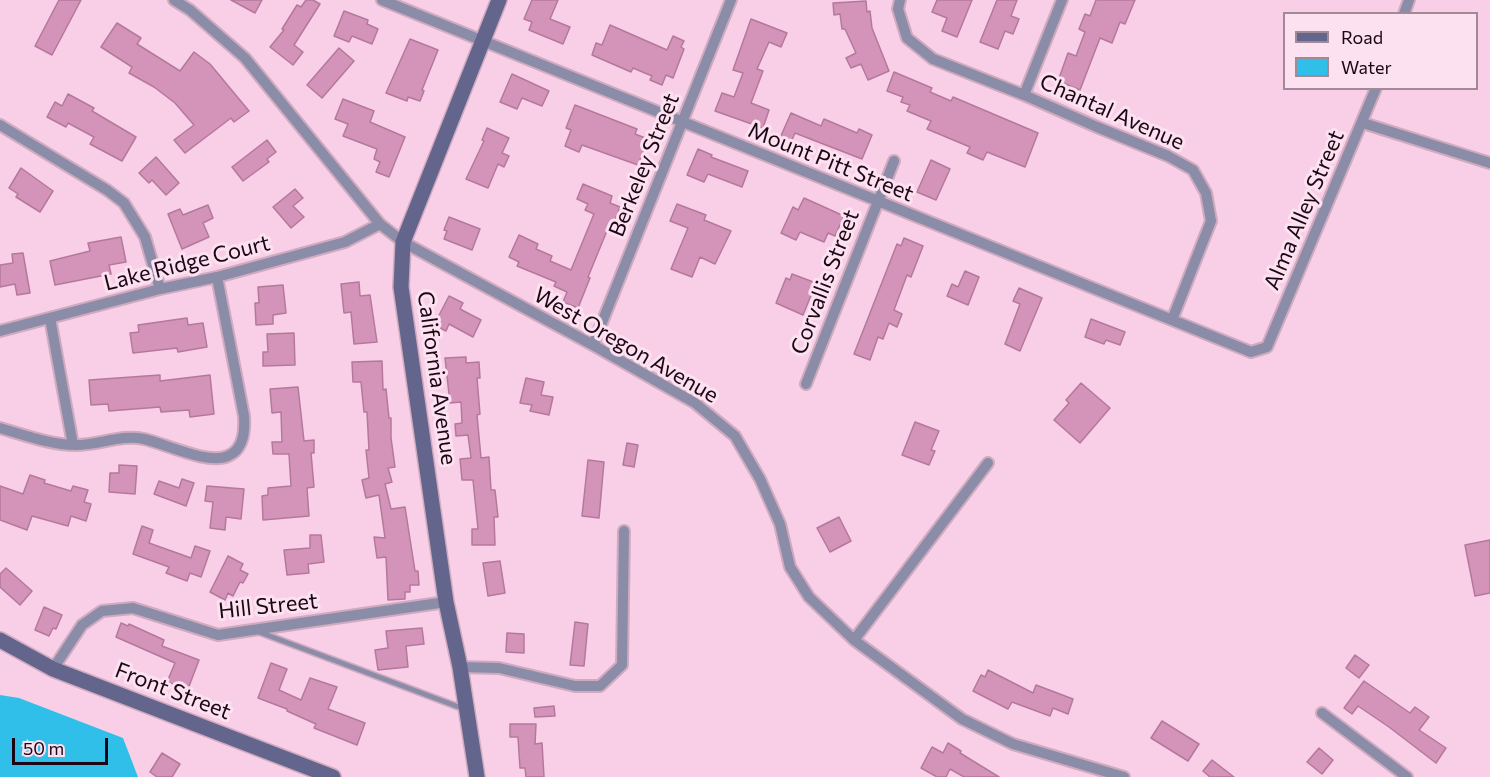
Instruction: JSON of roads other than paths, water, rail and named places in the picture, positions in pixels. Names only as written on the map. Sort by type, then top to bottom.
[{"type":"street","name":"West Oregon Avenue","points":[[174,0],[194,5],[245,58],[380,224],[403,242],[695,403],[735,436],[760,478],[776,515],[790,567],[809,597],[854,640],[962,719],[1013,744],[1103,774],[1124,777]]},
{"type":"street","name":"Mount Pitt Street","points":[[382,0],[1251,352],[1267,347]]},
{"type":"street","name":"California Avenue","points":[[477,777],[460,667],[446,602],[401,286],[403,242],[499,0]]},
{"type":"street","name":"Berkeley Street","points":[[592,345],[731,0]]},
{"type":"street","name":"Chantal Avenue","points":[[900,0],[898,9],[907,38],[933,59],[1024,94],[1168,156],[1193,170],[1206,193],[1210,221],[1172,320]]},
{"type":"street","points":[[1024,94],[1062,0]]},
{"type":"street","name":"Alma Alley Street","points":[[1267,347],[1375,90]]},
{"type":"street","points":[[1363,123],[1490,163]]},
{"type":"street","points":[[1,128],[124,203],[145,237],[160,289]]},
{"type":"street","name":"Corvallis Street","points":[[806,384],[894,161]]},
{"type":"street","name":"Lake Ridge Court","points":[[0,331],[160,289],[218,277],[345,242],[380,224]]},
{"type":"street","points":[[0,428],[52,442],[73,445],[94,445],[118,439],[141,439],[214,459],[229,456],[241,445],[244,416],[218,277]]},
{"type":"street","points":[[50,318],[73,445]]},
{"type":"street","points":[[854,640],[988,463]]},
{"type":"street","points":[[460,667],[499,668],[575,686],[600,686],[622,665],[624,531]]},
{"type":"street","name":"Hill Street","points":[[53,669],[82,625],[102,611],[133,608],[218,635],[446,602]]},
{"type":"street","name":"Front Street","points":[[0,640],[53,669],[284,756],[333,777]]},
{"type":"street","points":[[1322,713],[1407,777]]},
{"type":"lane","points":[[256,630],[465,709],[460,667]]},
{"type":"water","points":[[0,695],[19,698],[123,738],[138,777],[0,777]]}]
